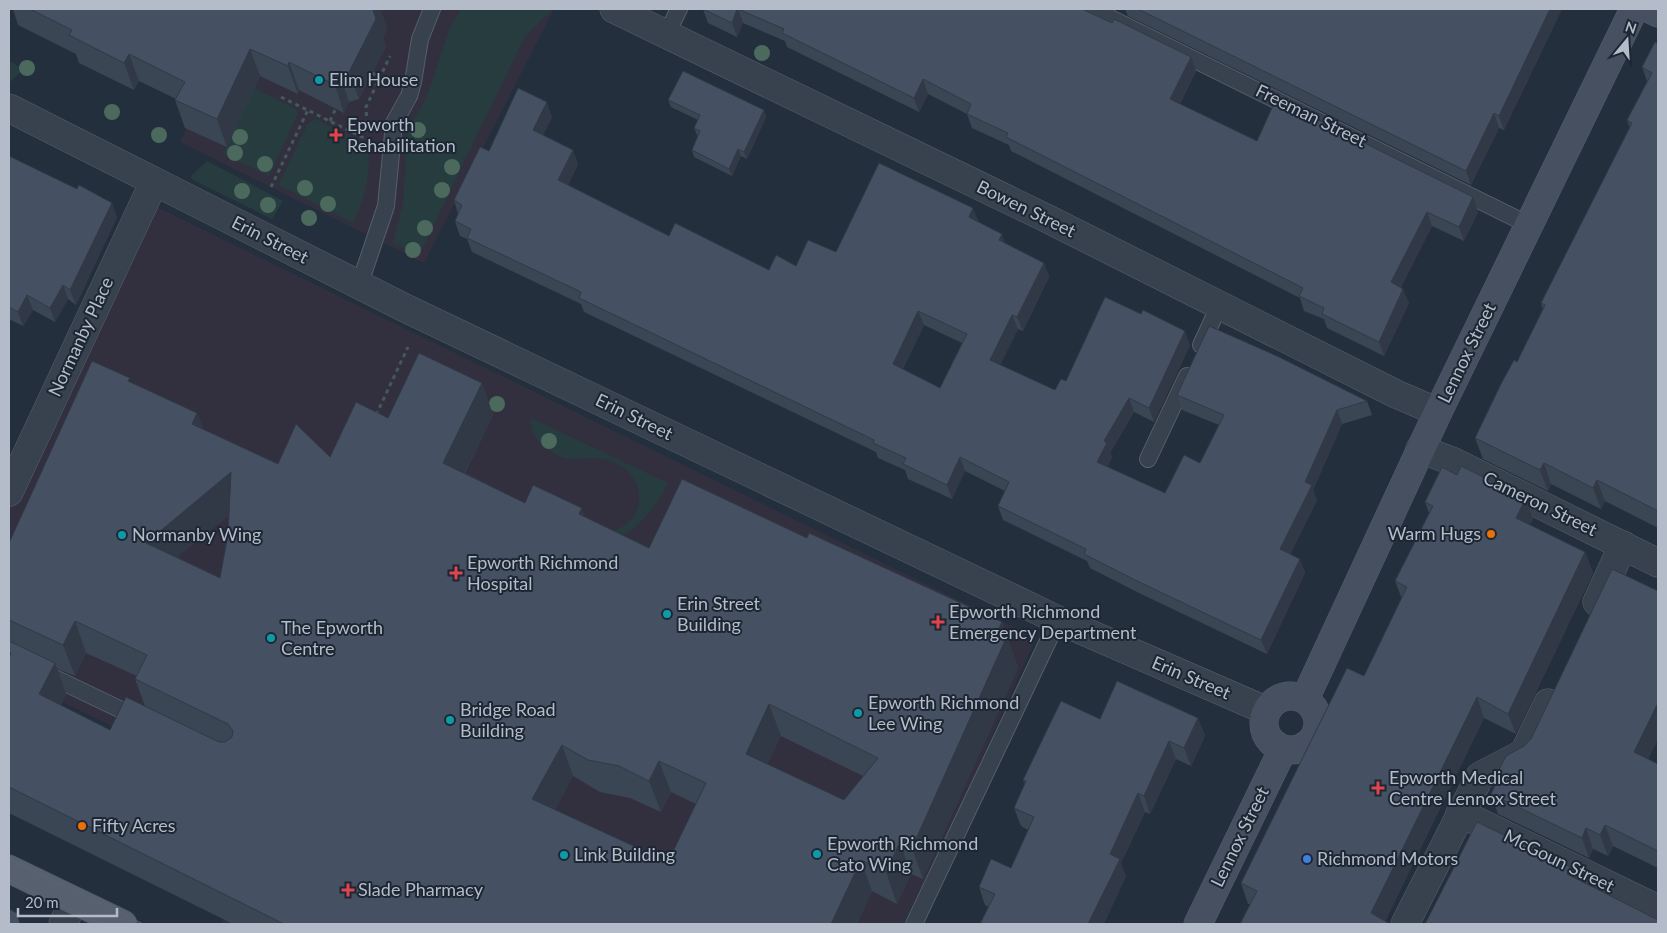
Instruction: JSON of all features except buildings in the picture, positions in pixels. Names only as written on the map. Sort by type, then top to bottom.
[{"type":"main road","points":[[9,869],[69,912],[123,924]]},
{"type":"street","name":"Bowen Street","points":[[614,9],[1220,304],[1396,394],[1438,412]]},
{"type":"street","name":"Lennox Street","points":[[1305,699],[1420,449],[1634,9]]},
{"type":"street","points":[[1650,9],[1658,13]]},
{"type":"street","name":"Erin Street","points":[[9,108],[359,286],[1058,620],[1267,711]]},
{"type":"street","name":"Normanby Place","points":[[9,492],[154,182]]},
{"type":"street","name":"Cameron Street","points":[[1420,449],[1452,461],[1658,563]]},
{"type":"street","points":[[1584,628],[1623,546]]},
{"type":"street","points":[[1406,924],[1480,776],[1524,753],[1559,680]]},
{"type":"street","points":[[1297,696],[1305,699],[1312,705],[1319,721],[1314,738],[1301,749],[1283,749],[1276,746],[1266,734],[1264,726],[1267,711],[1279,698],[1297,696]]},
{"type":"street","name":"Lennox Street","points":[[1198,924],[1283,749]]},
{"type":"street","name":"McGoun Street","points":[[1460,813],[1658,909]]},
{"type":"lane","points":[[359,286],[386,206],[394,123],[409,96],[414,82],[420,39],[432,9]]},
{"type":"lane","points":[[666,35],[679,9]]},
{"type":"lane","name":"Freeman Street","points":[[1092,9],[1529,225]]},
{"type":"lane","points":[[1148,459],[1220,304]]},
{"type":"lane","points":[[914,924],[1058,620]]},
{"type":"lane","points":[[9,656],[157,727]]},
{"type":"path","points":[[372,73],[380,78]]},
{"type":"path","points":[[281,97],[371,142]]},
{"type":"path","points":[[330,121],[336,108]]},
{"type":"path","points":[[271,187],[308,110]]},
{"type":"path","points":[[375,417],[408,347]]},
{"type":"shaded area","name":"Epworth Rehabilitation","points":[[245,9],[554,9],[424,263],[180,142]]},
{"type":"shaded area","name":"Epworth Richmond Hospital","points":[[153,205],[1036,638],[948,834],[903,924],[221,924],[278,805],[9,677],[9,508]]},
{"type":"green space","points":[[461,9],[553,9],[525,36],[419,255],[393,243],[403,205],[408,129],[427,97],[450,28]]},
{"type":"green space","points":[[9,61],[24,69],[9,83]]},
{"type":"green space","points":[[254,88],[296,109],[298,113],[269,176],[223,154]]},
{"type":"green space","points":[[315,119],[368,145],[369,165],[366,185],[353,223],[279,185],[307,125]]},
{"type":"green space","points":[[207,161],[283,201],[272,219],[191,178]]},
{"type":"green space","points":[[531,418],[668,483],[658,501],[639,523],[624,535],[615,540],[603,536],[622,527],[635,514],[638,508],[639,492],[633,478],[622,467],[607,460],[595,458],[569,459],[558,456],[540,443],[533,431]]},
{"type":"tram line","points":[[9,859],[143,924]]},
{"type":"tram line","points":[[9,880],[101,924]]},
{"type":"place","name":"Elim House","points":[[319,80]]},
{"type":"place","name":"Epworth Rehabilitation","points":[[336,135]]},
{"type":"place","name":"Warm Hugs","points":[[1491,534]]},
{"type":"place","name":"Normanby Wing","points":[[122,535]]},
{"type":"place","name":"Epworth Richmond Hospital","points":[[456,573]]},
{"type":"place","name":"Erin Street Building","points":[[667,614]]},
{"type":"place","name":"Epworth Richmond Emergency Department","points":[[938,622]]},
{"type":"place","name":"The Epworth Centre","points":[[271,638]]},
{"type":"place","name":"Epworth Richmond Lee Wing","points":[[858,713]]},
{"type":"place","name":"Bridge Road Building","points":[[450,720]]},
{"type":"place","name":"Epworth Medical Centre Lennox Street","points":[[1378,788]]},
{"type":"place","name":"Fifty Acres","points":[[82,826]]},
{"type":"place","name":"Epworth Richmond Cato Wing","points":[[817,854]]},
{"type":"place","name":"Link Building","points":[[564,855]]},
{"type":"place","name":"Richmond Motors","points":[[1307,859]]},
{"type":"place","name":"Slade Pharmacy","points":[[348,890]]}]
